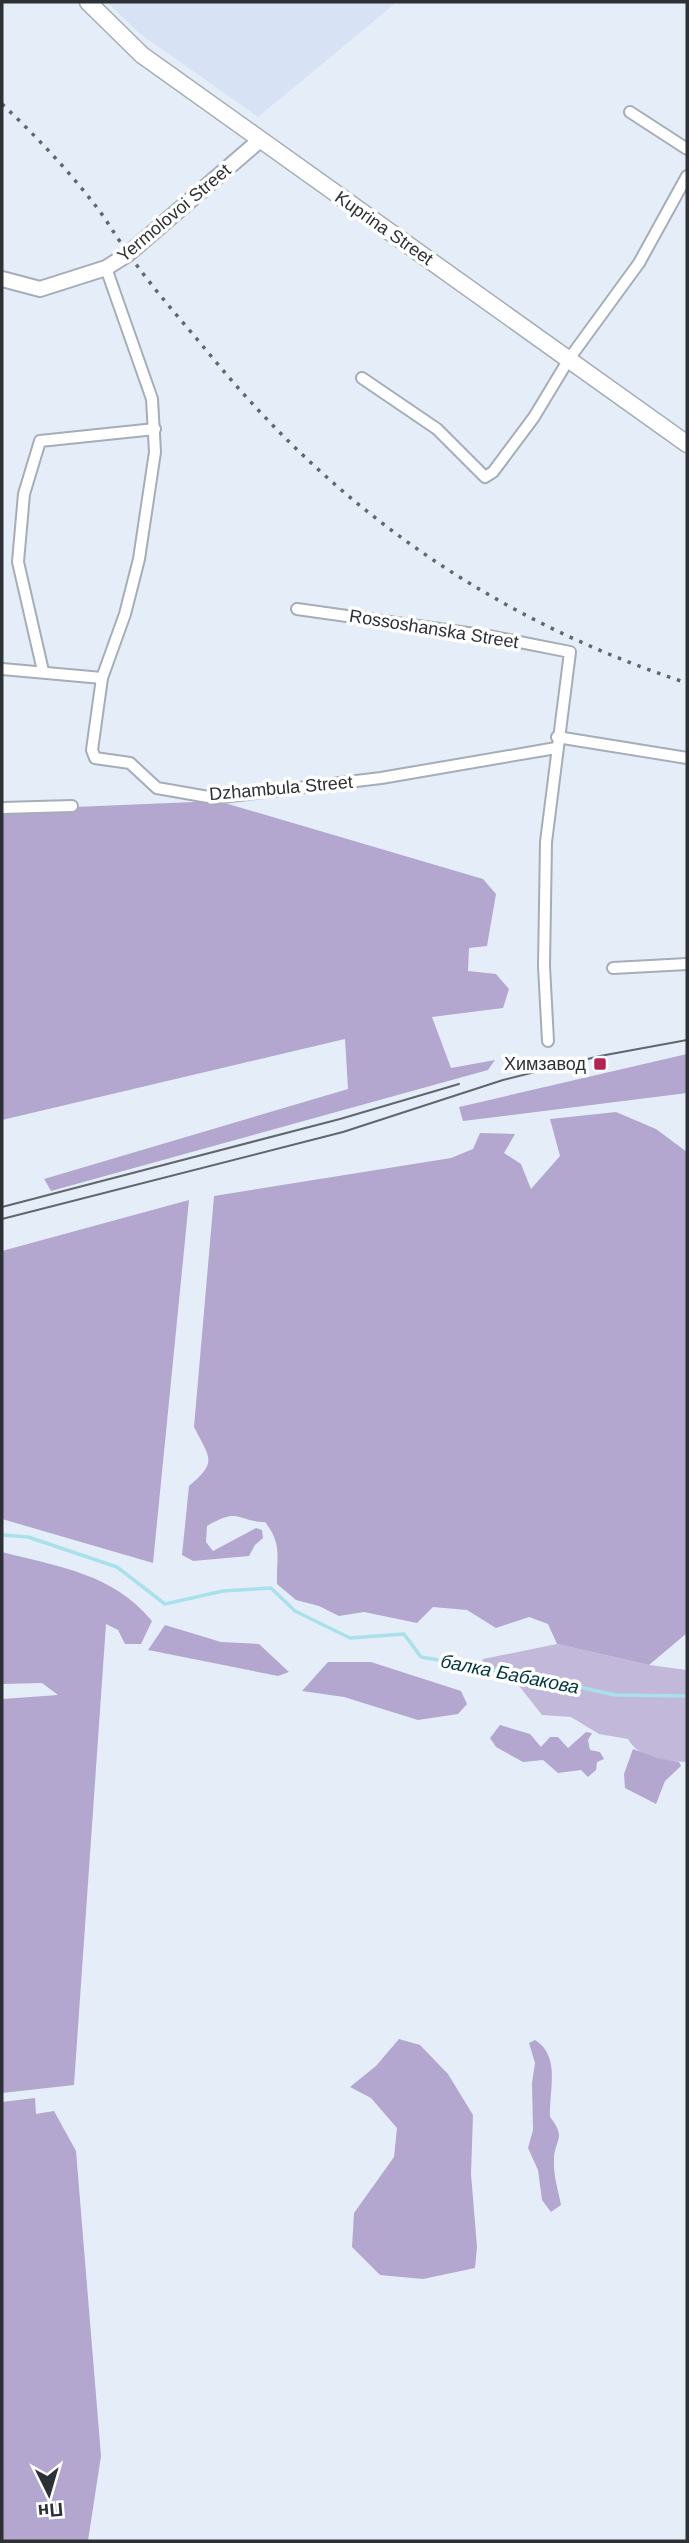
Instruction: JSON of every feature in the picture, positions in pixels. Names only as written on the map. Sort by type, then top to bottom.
[{"type":"main road","name":"Kuprina Street","points":[[88,2],[142,55],[687,444]]},
{"type":"street","points":[[630,112],[687,149]]},
{"type":"street","name":"Yermolovoi Street","points":[[2,279],[40,289],[106,268],[128,254],[260,140]]},
{"type":"street","points":[[362,378],[437,429],[485,477],[493,472],[534,416],[569,359],[639,263],[687,176]]},
{"type":"street","points":[[2,668],[102,678],[125,614],[139,559],[155,452],[155,429],[152,398],[106,268]]},
{"type":"street","points":[[43,671],[18,562],[24,494],[40,441],[155,429]]},
{"type":"street","name":"Rossoshanska Street","points":[[297,609],[489,636],[570,652],[557,742]]},
{"type":"street","name":"Dzhambula Street","points":[[102,678],[92,750],[96,758],[130,763],[157,788],[214,798],[381,778],[557,742]]},
{"type":"street","points":[[548,1041],[544,966],[546,842],[557,742],[687,758]]},
{"type":"street","points":[[2,807],[72,806]]},
{"type":"street","points":[[613,968],[687,964]]},
{"type":"shaded area","points":[[107,2],[397,2],[258,117],[139,33]]},
{"type":"shaded area","points":[[218,801],[483,879],[496,894],[487,946],[469,948],[468,971],[496,974],[509,989],[503,1008],[432,1017],[451,1068],[495,1060],[488,1070],[51,1191],[44,1179],[348,1089],[345,1039],[2,1120],[2,810]]},
{"type":"shaded area","points":[[687,1054],[687,1093],[463,1121],[459,1107]]},
{"type":"shaded area","points":[[616,1112],[656,1129],[687,1152],[687,1633],[649,1665],[557,1644],[548,1624],[529,1617],[496,1628],[467,1610],[433,1607],[417,1623],[364,1612],[339,1616],[319,1606],[296,1600],[277,1584],[277,1551],[271,1530],[265,1522],[232,1516],[207,1526],[206,1542],[213,1551],[256,1528],[262,1530],[263,1538],[249,1556],[193,1561],[182,1555],[189,1486],[208,1465],[207,1453],[194,1427],[214,1196],[451,1158],[473,1149],[480,1133],[515,1134],[504,1153],[521,1164],[531,1189],[560,1156],[550,1119]]},
{"type":"shaded area","points":[[189,1200],[153,1563],[2,1519],[2,1251]]},
{"type":"shaded area","points":[[2,1552],[64,1568],[102,1582],[120,1592],[152,1621],[141,1644],[125,1644],[118,1630],[106,1624],[74,2085],[2,2093],[2,1699],[58,1695],[42,1683],[2,1684]]},
{"type":"shaded area","points":[[165,1625],[221,1642],[259,1644],[289,1672],[278,1676],[148,1650]]},
{"type":"shaded area","points":[[557,1644],[649,1665],[687,1670],[687,1762],[662,1760],[646,1755],[628,1739],[599,1734],[571,1717],[542,1715],[516,1682],[506,1675],[478,1668],[483,1659]]},
{"type":"shaded area","points":[[328,1662],[371,1662],[461,1691],[467,1704],[458,1714],[418,1720],[344,1697],[302,1691]]},
{"type":"shaded area","points":[[500,1725],[530,1734],[541,1747],[550,1737],[558,1737],[568,1748],[586,1732],[592,1733],[588,1740],[590,1750],[600,1752],[604,1759],[597,1762],[596,1770],[588,1777],[581,1770],[558,1773],[543,1760],[523,1762],[496,1747],[490,1738]]},
{"type":"shaded area","points":[[633,1749],[657,1758],[679,1762],[681,1766],[665,1781],[656,1804],[625,1788],[624,1774]]},
{"type":"shaded area","points":[[399,2039],[420,2045],[448,2074],[473,2115],[471,2174],[477,2247],[475,2268],[423,2279],[380,2275],[352,2247],[354,2213],[394,2157],[397,2128],[371,2098],[350,2087],[376,2066]]},
{"type":"shaded area","points":[[535,2040],[543,2047],[551,2064],[550,2117],[559,2134],[554,2165],[561,2205],[551,2212],[542,2200],[538,2170],[528,2148],[533,2130],[532,2083],[535,2063],[529,2043]]},
{"type":"shaded area","points":[[35,2098],[36,2114],[54,2111],[76,2151],[101,2456],[88,2541],[2,2541],[2,2102]]},
{"type":"waterway","name":"балка Бабакова","points":[[2,1535],[28,1537],[117,1567],[165,1604],[223,1591],[271,1588],[295,1611],[350,1638],[404,1634],[421,1657],[521,1674],[615,1695],[687,1696]]},
{"type":"tram line","points":[[2,1219],[343,1132],[503,1080],[600,1056],[687,1040]]},
{"type":"tram line","points":[[2,1207],[340,1119],[459,1084]]},
{"type":"railway","points":[[2,104],[73,178],[158,292],[260,412],[312,464],[367,511],[425,554],[486,593],[550,627],[617,657],[687,683]]},
{"type":"place","name":"Химзавод","points":[[600,1064]]}]
